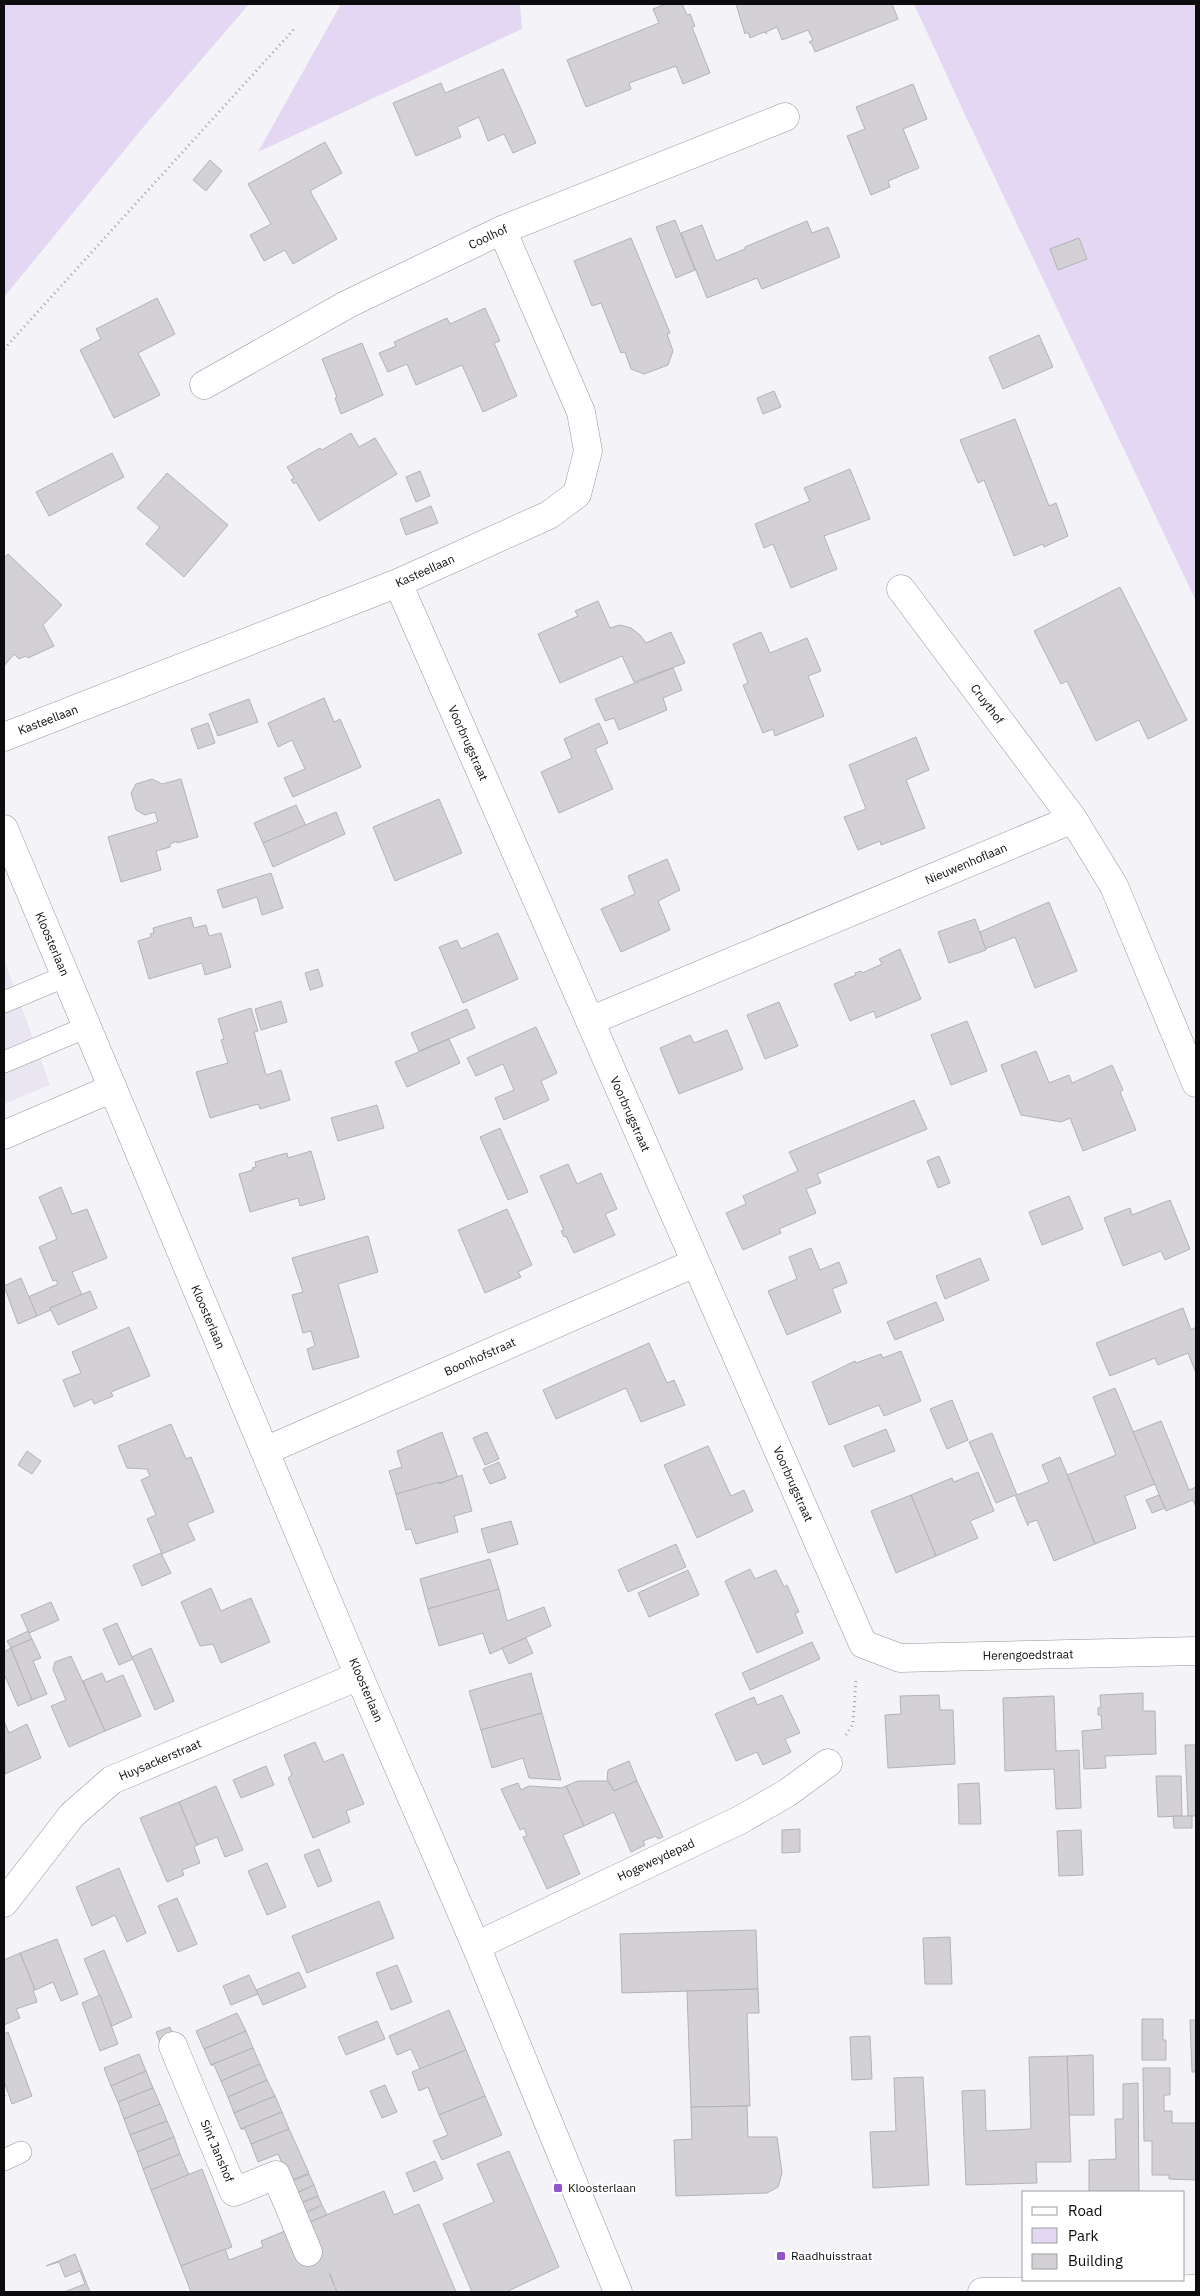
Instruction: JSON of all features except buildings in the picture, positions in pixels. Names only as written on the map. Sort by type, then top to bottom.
[{"type":"street","name":"Coolhof","points":[[204,385],[348,304],[502,230],[785,117]]},
{"type":"street","name":"Kasteellaan","points":[[4,737],[398,583],[549,515],[577,494],[588,451],[581,412],[502,230]]},
{"type":"street","name":"Voorbrugstraat","points":[[398,583],[863,1644]]},
{"type":"street","name":"Cruythof","points":[[901,589],[1073,819]]},
{"type":"street","name":"Nieuwenhoflaan","points":[[590,1021],[1073,819]]},
{"type":"street","points":[[1073,819],[1114,886],[1196,1083]]},
{"type":"street","name":"Kloosterlaan","points":[[4,829],[359,1676],[476,1946],[618,2292]]},
{"type":"street","points":[[4,1135],[112,1088]]},
{"type":"street","name":"Boonhofstraat","points":[[265,1452],[695,1263]]},
{"type":"street","name":"Herengoedstraat","points":[[863,1644],[900,1658],[1196,1651]]},
{"type":"street","name":"Huysackerstraat","points":[[4,1903],[72,1815],[112,1780],[359,1676]]},
{"type":"street","name":"Hogeweydepad","points":[[476,1946],[740,1820],[787,1793],[828,1763]]},
{"type":"street","name":"Sint Janshof","points":[[173,2046],[234,2192],[276,2175],[308,2252]]},
{"type":"street","points":[[982,2292],[1196,2289]]},
{"type":"lane","points":[[4,1002],[66,976]]},
{"type":"lane","points":[[4,1062],[88,1027]]},
{"type":"path","points":[[4,349],[296,27]]},
{"type":"path","points":[[828,1763],[853,1724],[857,1666],[863,1644]]},
{"type":"shaded area","points":[[4,959],[50,1085],[4,1104]]},
{"type":"green space","points":[[4,4],[249,4],[145,125],[4,297]]},
{"type":"green space","points":[[341,4],[520,4],[522,29],[258,152]]},
{"type":"green space","points":[[914,4],[1196,4],[1196,601],[967,119]]},
{"type":"tunnel","points":[[308,2252],[325,2292]]},
{"type":"place","name":"Kloosterlaan","points":[[558,2188]]},
{"type":"place","name":"Raadhuisstraat","points":[[781,2256]]}]
